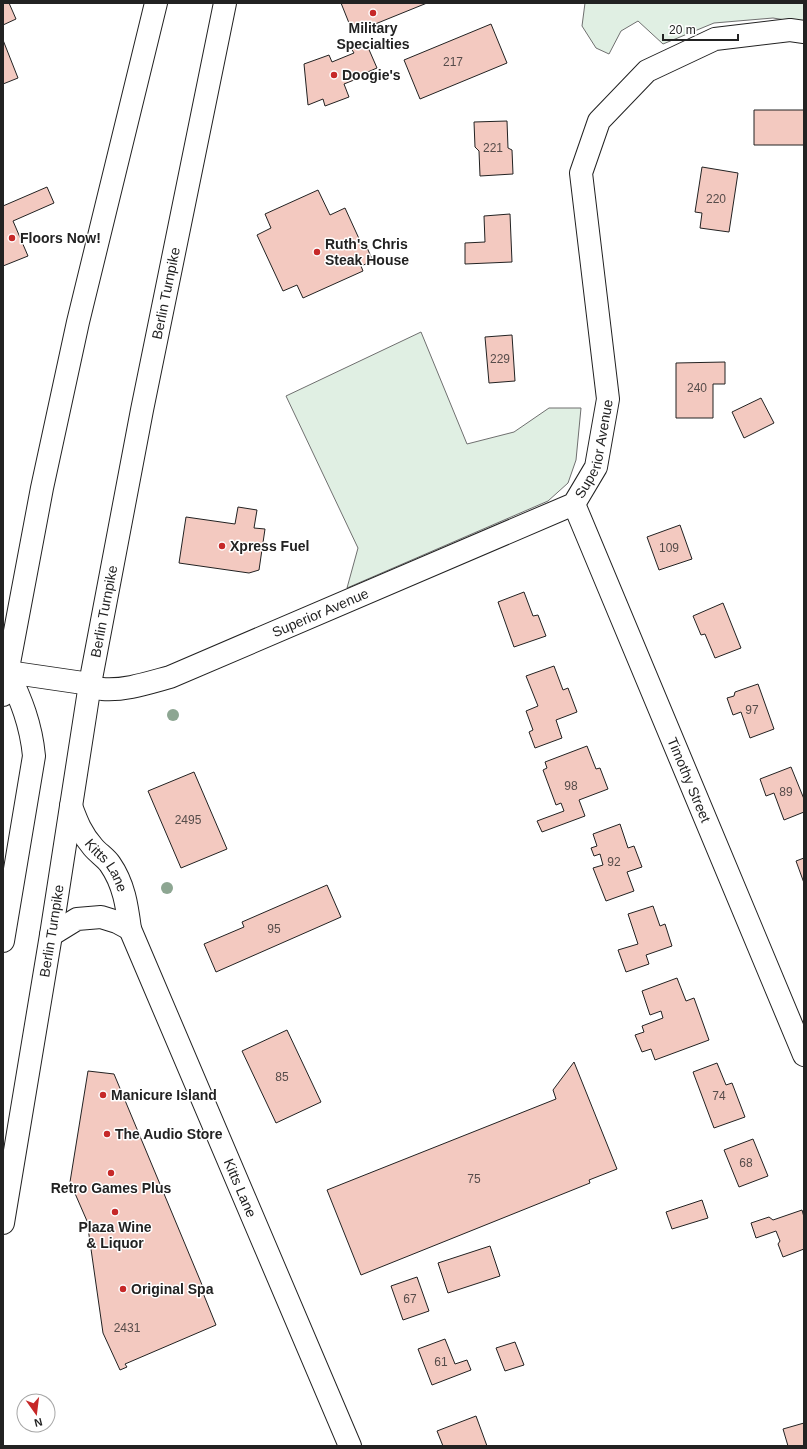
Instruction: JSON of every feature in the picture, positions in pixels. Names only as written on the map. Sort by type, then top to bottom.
[{"type":"main road","points":[[3,695],[6,667],[76,330],[156,3]]},
{"type":"main road","name":"Berlin Turnpike","points":[[3,1223],[51,935],[90,684],[142,410],[225,3]]},
{"type":"main road","name":"Superior Avenue","points":[[6,667],[90,684],[100,689],[122,688],[145,684],[170,677],[574,504],[596,466],[608,399],[581,173],[599,121],[647,71],[716,39],[790,30],[804,32]]},
{"type":"main road","name":"Timothy Street","points":[[574,504],[804,1055]]},
{"type":"main road","points":[[3,941],[34,756],[27,716],[6,667]]},
{"type":"main road","name":"Kitts Lane","points":[[71,806],[81,832],[94,848],[110,863],[120,881],[127,901],[130,929],[350,1446]]},
{"type":"main road","points":[[51,935],[77,919],[101,917],[117,922],[130,929]]},
{"type":"green space","points":[[585,3],[804,3],[804,23],[773,18],[714,23],[663,44],[638,21],[621,31],[609,54],[596,48],[582,26]]},
{"type":"green space","points":[[421,332],[467,444],[514,432],[549,408],[581,408],[576,460],[568,483],[548,501],[347,588],[358,548],[286,396]]},
{"type":"building","points":[[3,3],[9,3],[16,19],[3,25]]},
{"type":"building","name":"Military Specialties","points":[[341,3],[427,3],[353,33]]},
{"type":"building","points":[[491,24],[507,63],[420,99],[404,60]]},
{"type":"building","points":[[3,40],[18,78],[3,84]]},
{"type":"building","name":"Doogie's","points":[[363,43],[365,46],[367,45],[377,68],[363,74],[364,76],[344,84],[349,97],[325,106],[323,99],[308,105],[304,64],[329,55],[332,62],[354,53],[351,48]]},
{"type":"building","points":[[754,110],[804,110],[804,145],[754,145]]},
{"type":"building","points":[[507,121],[508,148],[512,150],[513,174],[480,176],[479,151],[475,147],[474,122]]},
{"type":"building","points":[[702,167],[738,173],[729,232],[700,228],[702,213],[695,212]]},
{"type":"building","name":"Floors Now!","points":[[47,187],[54,203],[13,221],[28,256],[3,266],[3,206]]},
{"type":"building","name":"Ruth's Chris Steak House","points":[[318,190],[330,215],[345,208],[361,243],[364,241],[373,261],[361,266],[363,271],[303,298],[297,285],[283,291],[257,235],[271,228],[265,214]]},
{"type":"building","points":[[510,214],[512,262],[465,264],[465,243],[485,242],[484,216]]},
{"type":"building","points":[[512,335],[515,381],[489,383],[485,337]]},
{"type":"building","points":[[725,362],[725,384],[713,384],[713,418],[676,418],[676,363]]},
{"type":"building","points":[[761,398],[774,423],[744,438],[732,412]]},
{"type":"building","name":"Xpress Fuel","points":[[238,507],[257,510],[254,528],[265,529],[259,570],[249,573],[179,563],[186,517],[235,524]]},
{"type":"building","points":[[680,525],[692,559],[659,570],[647,537]]},
{"type":"building","points":[[524,592],[533,616],[538,615],[546,636],[514,647],[498,602]]},
{"type":"building","points":[[723,603],[741,648],[715,658],[705,634],[701,635],[693,616]]},
{"type":"building","points":[[554,666],[563,690],[568,688],[577,712],[556,720],[562,738],[535,748],[529,732],[533,730],[526,711],[538,706],[526,676]]},
{"type":"building","points":[[758,684],[774,729],[750,738],[741,712],[733,715],[727,698],[734,696],[735,692]]},
{"type":"building","points":[[587,746],[596,769],[600,768],[608,789],[579,800],[585,816],[542,832],[537,821],[564,811],[561,803],[556,805],[543,770],[547,768],[545,762]]},
{"type":"building","points":[[791,767],[804,799],[804,812],[784,820],[774,793],[766,796],[760,779]]},
{"type":"building","points":[[194,772],[227,849],[181,868],[148,791]]},
{"type":"building","points":[[620,824],[628,848],[634,846],[642,867],[627,872],[634,891],[606,901],[593,868],[603,865],[600,854],[594,856],[591,848],[597,846],[593,834]]},
{"type":"building","points":[[804,858],[804,883],[796,861]]},
{"type":"building","points":[[327,885],[341,917],[216,972],[204,944],[244,927],[242,922]]},
{"type":"building","points":[[653,906],[660,926],[665,924],[672,946],[646,955],[649,964],[626,972],[618,950],[638,944],[628,914]]},
{"type":"building","points":[[677,978],[686,1001],[694,998],[709,1040],[655,1060],[651,1049],[642,1052],[635,1035],[644,1032],[642,1026],[663,1018],[661,1011],[650,1015],[642,991]]},
{"type":"building","points":[[287,1030],[321,1102],[276,1123],[242,1051]]},
{"type":"building","points":[[574,1062],[617,1169],[589,1180],[590,1183],[361,1275],[327,1190],[556,1099],[553,1090]]},
{"type":"building","points":[[717,1063],[726,1085],[732,1083],[745,1117],[714,1128],[693,1072]]},
{"type":"building","points":[[88,1071],[114,1074],[205,1292],[203,1293],[216,1325],[125,1364],[127,1367],[120,1370],[103,1333],[87,1221],[70,1182]]},
{"type":"building","points":[[753,1139],[768,1176],[739,1187],[724,1150]]},
{"type":"building","points":[[702,1200],[708,1218],[672,1229],[666,1212]]},
{"type":"building","points":[[802,1210],[804,1217],[804,1249],[783,1257],[778,1244],[780,1241],[776,1231],[756,1238],[751,1223],[769,1217],[773,1220]]},
{"type":"building","points":[[490,1246],[500,1276],[448,1293],[438,1263]]},
{"type":"building","points":[[417,1277],[429,1311],[403,1320],[391,1286]]},
{"type":"building","points":[[445,1339],[455,1364],[467,1360],[471,1370],[432,1385],[418,1349]]},
{"type":"building","points":[[515,1342],[524,1365],[505,1371],[496,1348]]},
{"type":"building","points":[[476,1416],[487,1446],[443,1446],[437,1431]]},
{"type":"building","points":[[804,1423],[804,1446],[788,1446],[783,1429]]},
{"type":"place","name":"Military Specialties","points":[[373,13]]},
{"type":"place","name":"Doogie's","points":[[334,75]]},
{"type":"place","name":"Floors Now!","points":[[12,238]]},
{"type":"place","name":"Ruth's Chris Steak House","points":[[317,252]]},
{"type":"place","name":"Xpress Fuel","points":[[222,546]]},
{"type":"place","name":"Manicure Island","points":[[103,1095]]},
{"type":"place","name":"The Audio Store","points":[[107,1134]]},
{"type":"place","name":"Retro Games Plus","points":[[111,1173]]},
{"type":"place","name":"Plaza Wine & Liquor","points":[[115,1212]]},
{"type":"place","name":"Original Spa","points":[[123,1289]]}]
